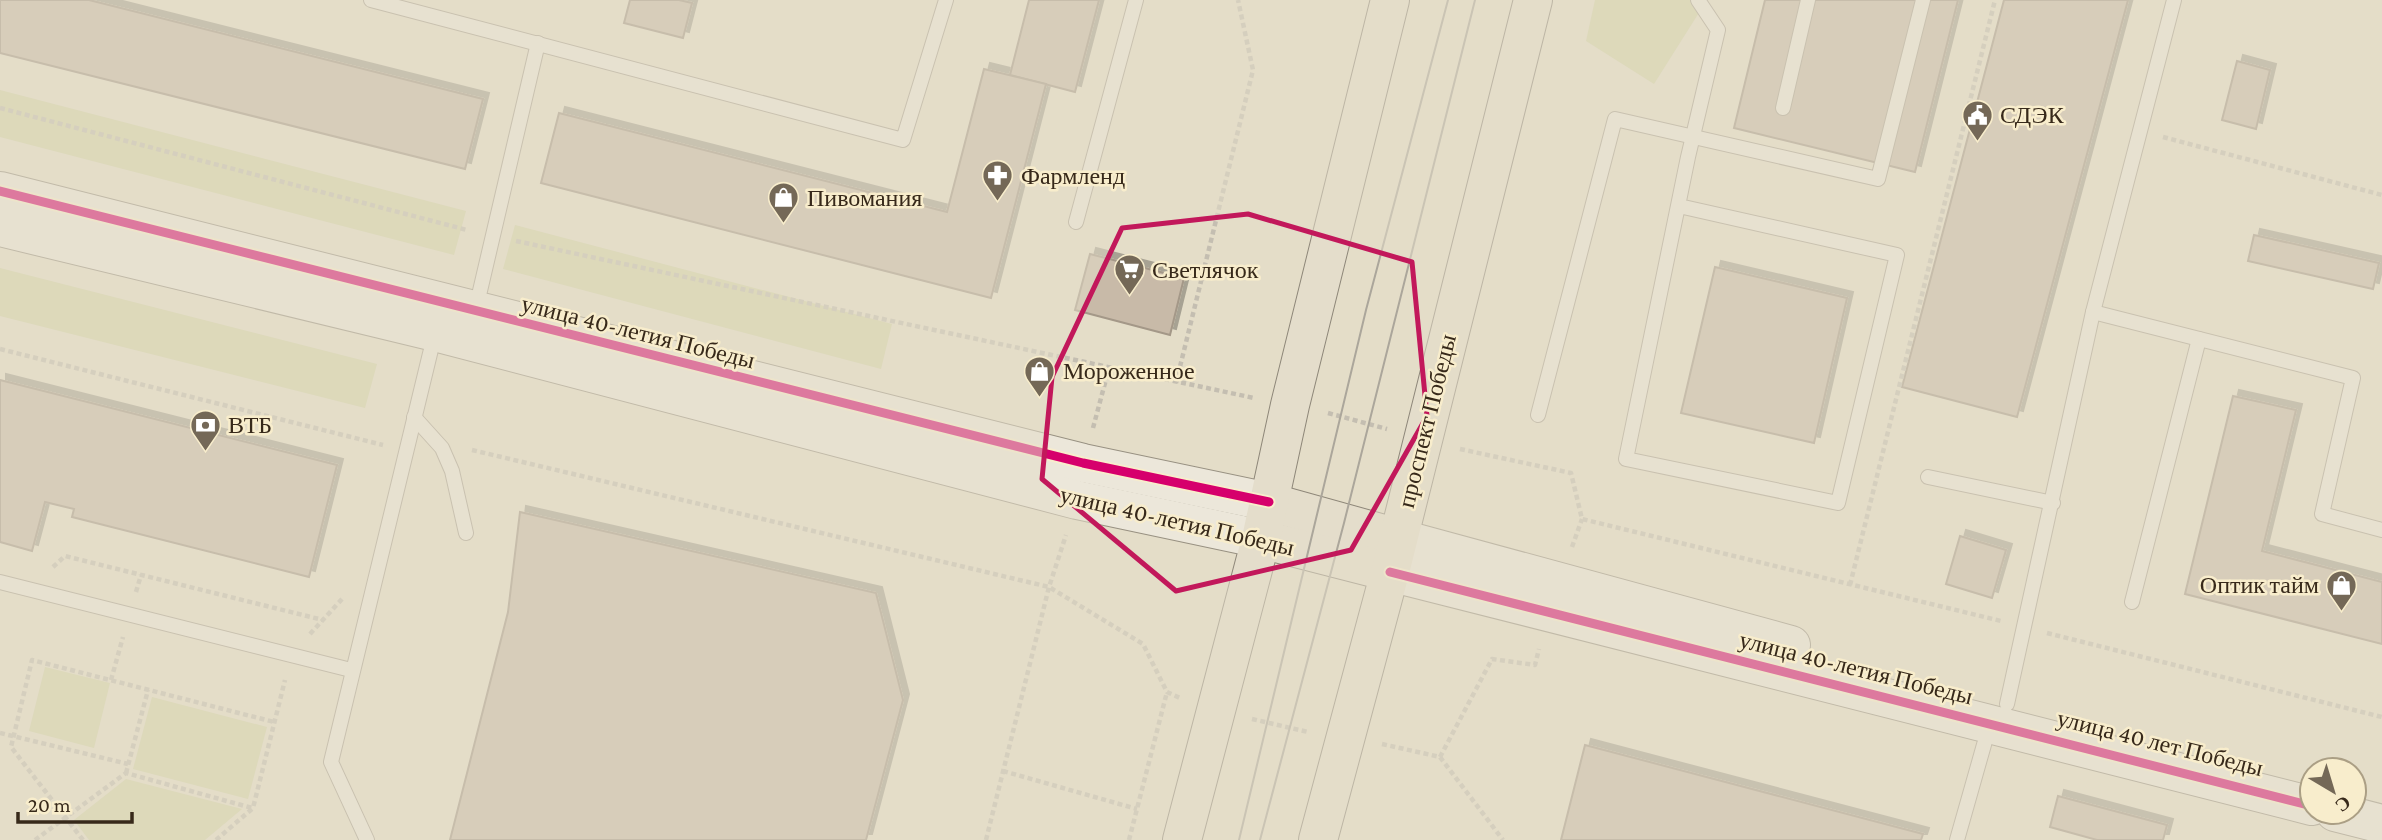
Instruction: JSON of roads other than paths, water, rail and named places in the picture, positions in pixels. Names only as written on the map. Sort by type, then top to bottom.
[{"type":"main road","points":[[1182,840],[1213,711],[1261,539],[1290,405],[1390,0]]},
{"type":"main road","name":"проспект Победы","points":[[1318,840],[1394,555],[1533,0]]},
{"type":"main road","name":"улица 40-летия Победы","points":[[1269,502],[1394,555]]},
{"type":"main road","name":"улица 40-летия Победы","points":[[1261,539],[1394,555]]},
{"type":"street","name":"улица 40-летия Победы","points":[[0,191],[1077,500],[1261,539]]},
{"type":"street","name":"улица 40-летия Победы","points":[[0,228],[455,322],[1269,502]]},
{"type":"street","name":"улица 40-летия Победы","points":[[1394,555],[1999,713],[2298,802]]},
{"type":"street","name":"улица 40 лет Победы","points":[[1999,713],[2298,780]]},
{"type":"lane","points":[[371,0],[903,140],[946,0]]},
{"type":"lane","points":[[1076,222],[1136,0]]},
{"type":"lane","points":[[1678,206],[1897,255],[1838,503],[1626,459],[1678,206],[1693,136],[1718,30],[1698,0]]},
{"type":"lane","points":[[1783,108],[1808,0]]},
{"type":"lane","points":[[1538,415],[1615,119],[1878,178],[1923,0]]},
{"type":"lane","points":[[1957,840],[2026,627],[2093,312],[2174,0]]},
{"type":"lane","points":[[367,840],[331,762],[414,417],[491,236],[538,43]]},
{"type":"lane","points":[[2093,312],[2353,378],[2322,514],[2382,530]]},
{"type":"lane","points":[[2132,601],[2199,339]]},
{"type":"lane","points":[[414,417],[442,448],[452,471],[466,533]]},
{"type":"lane","points":[[1928,477],[2053,503]]},
{"type":"lane","points":[[0,582],[351,670]]},
{"type":"tram line","points":[[1239,840],[1366,310],[1448,0]]},
{"type":"tram line","points":[[1260,840],[1344,523],[1475,0]]},
{"type":"place","name":"СДЭК","points":[[1977,142]]},
{"type":"place","name":"Фармленд","points":[[998,203]]},
{"type":"place","name":"Пивомания","points":[[784,225]]},
{"type":"place","name":"Светлячок","points":[[1129,297]]},
{"type":"place","name":"Мороженное","points":[[1040,398]]},
{"type":"place","name":"ВТБ","points":[[205,452]]},
{"type":"place","name":"Оптик тайм","points":[[2342,612]]}]
